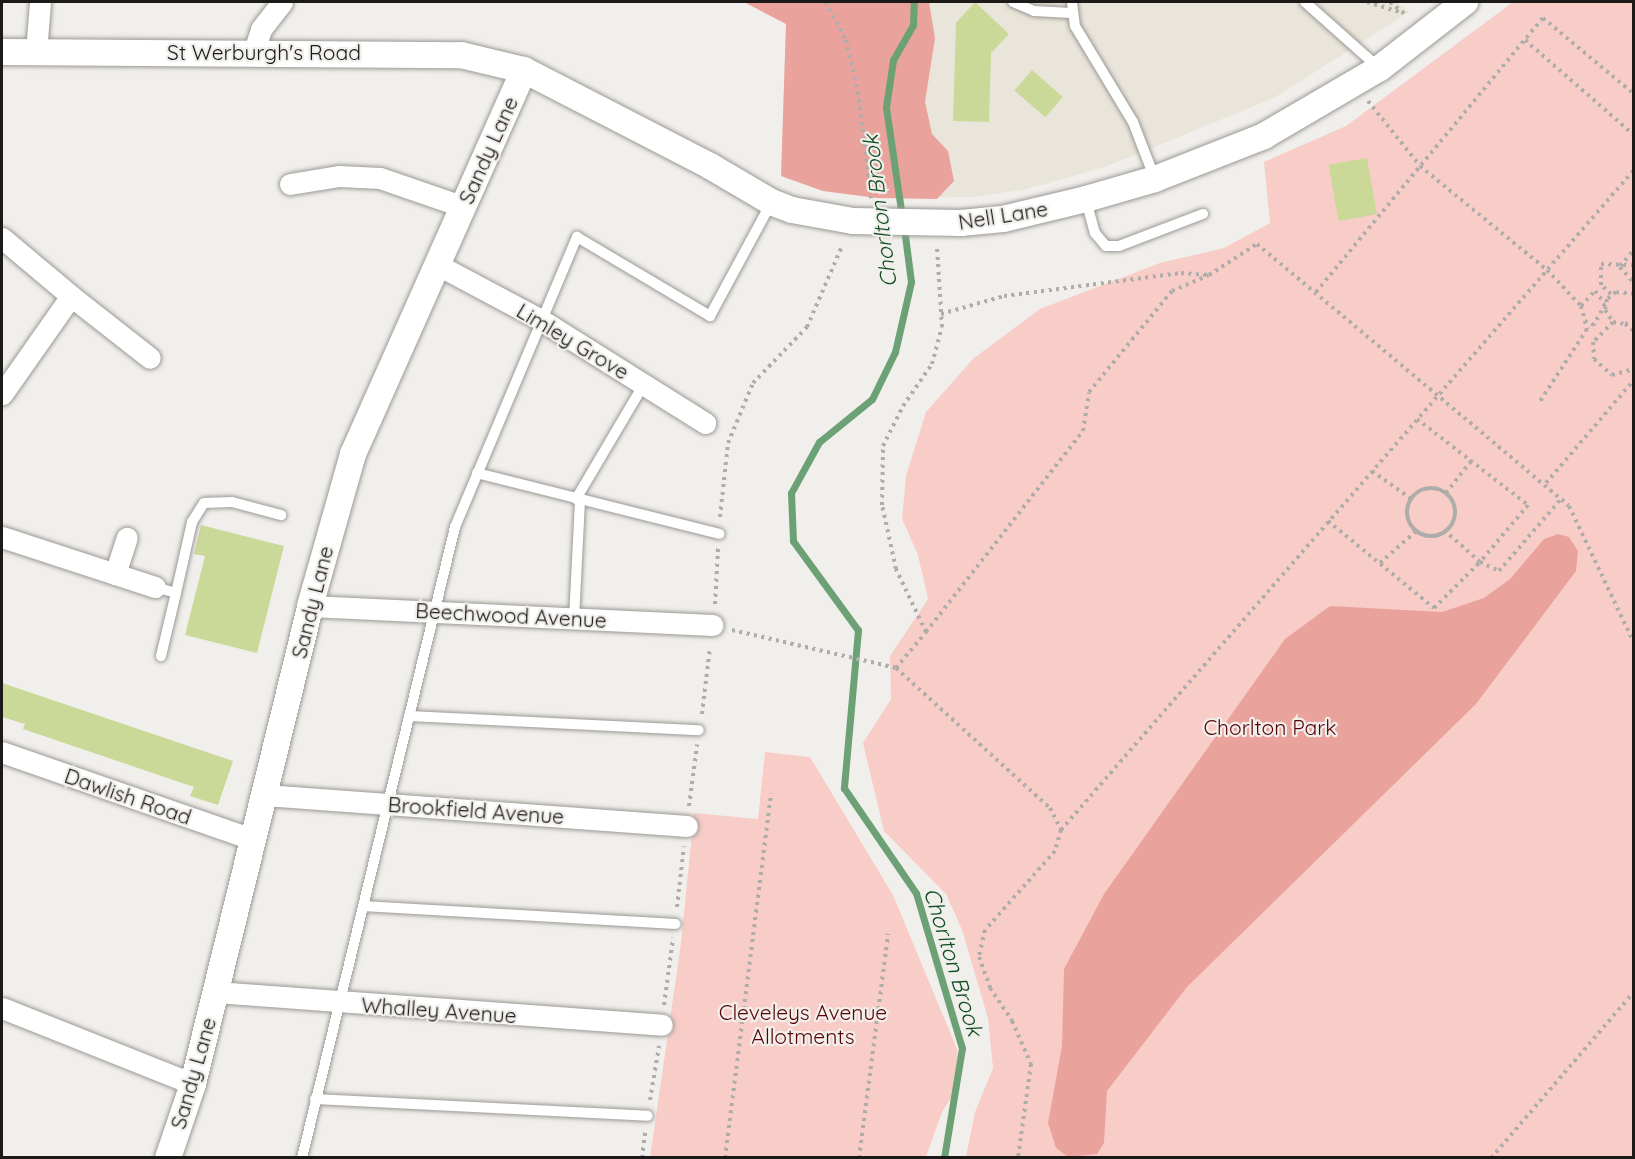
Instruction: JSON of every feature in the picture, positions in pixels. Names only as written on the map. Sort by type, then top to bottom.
[{"type":"street","points":[[36,53],[40,2]]},
{"type":"street","points":[[254,51],[261,29],[282,2]]},
{"type":"street","name":"Nell Lane","points":[[524,70],[710,166],[771,202],[872,221],[928,224],[1003,219],[1155,179],[1264,136],[1380,68],[1450,6]]},
{"type":"street","name":"St Werburgh's Road","points":[[2,52],[254,51],[461,55],[524,70]]},
{"type":"street","name":"Sandy Lane","points":[[168,1158],[193,1084],[310,606],[352,454],[524,70]]},
{"type":"street","points":[[290,184],[339,176],[380,178],[464,207]]},
{"type":"street","points":[[2,238],[150,358]]},
{"type":"street","name":"Limley Grove","points":[[438,265],[542,320],[705,423]]},
{"type":"street","points":[[2,394],[71,296]]},
{"type":"street","points":[[2,537],[155,586]]},
{"type":"street","points":[[115,574],[127,538]]},
{"type":"street","name":"Beechwood Avenue","points":[[310,606],[713,626]]},
{"type":"street","name":"Dawlish Road","points":[[2,752],[254,840]]},
{"type":"street","name":"Brookfield Avenue","points":[[265,795],[687,826]]},
{"type":"street","name":"Whalley Avenue","points":[[216,992],[339,1003],[662,1025]]},
{"type":"street","points":[[2,1008],[193,1084]]},
{"type":"lane","points":[[1013,2],[1034,11],[1071,13]]},
{"type":"lane","points":[[1072,2],[1071,13],[1081,38],[1133,122],[1155,179]]},
{"type":"lane","points":[[1305,2],[1380,68]]},
{"type":"lane","points":[[1086,199],[1095,233],[1106,246],[1119,246],[1203,214]]},
{"type":"lane","points":[[302,1158],[455,527],[577,237],[710,316],[771,202]]},
{"type":"lane","points":[[574,618],[578,499],[644,384]]},
{"type":"lane","points":[[477,473],[718,534]]},
{"type":"lane","points":[[161,656],[192,522],[204,503],[232,502],[281,515]]},
{"type":"lane","points":[[155,586],[176,593]]},
{"type":"lane","points":[[409,716],[699,730]]},
{"type":"lane","points":[[363,906],[675,924]]},
{"type":"lane","points":[[315,1099],[648,1116]]},
{"type":"path","points":[[642,1158],[662,1025],[713,626],[718,534],[728,442],[753,383],[807,327],[872,221],[858,92],[846,40],[826,2]]},
{"type":"path","points":[[1367,2],[1404,13]]},
{"type":"path","points":[[1316,292],[1544,18],[1634,94]]},
{"type":"path","points":[[1525,40],[1634,135]]},
{"type":"path","points":[[1355,84],[1420,166],[1547,270],[1581,306],[1587,329],[1539,403]]},
{"type":"path","points":[[1018,1158],[1031,1064],[1012,1021],[990,988],[979,957],[985,930],[1055,851],[1061,830],[1634,170]]},
{"type":"path","points":[[926,632],[896,569],[882,505],[883,446],[903,406],[932,363],[941,314],[928,224]]},
{"type":"path","points":[[896,668],[1083,431],[1089,392],[1172,291],[1209,275],[1257,244],[1546,483],[1569,506],[1634,643]]},
{"type":"path","points":[[1619,266],[1634,250]]},
{"type":"path","points":[[1611,294],[1601,285],[1601,264],[1634,265]]},
{"type":"path","points":[[1619,266],[1634,283]]},
{"type":"path","points":[[941,314],[1004,296],[1180,273],[1209,275]]},
{"type":"path","points":[[1594,325],[1611,294],[1622,290],[1634,294]]},
{"type":"path","points":[[1581,306],[1595,291],[1605,304],[1606,315],[1613,322],[1625,324],[1634,321]]},
{"type":"path","points":[[1585,321],[1594,325],[1598,334]]},
{"type":"path","points":[[1613,322],[1598,334],[1592,350],[1598,366],[1612,375],[1634,369]]},
{"type":"path","points":[[1625,324],[1634,331]]},
{"type":"path","points":[[1546,483],[1634,380]]},
{"type":"path","points":[[1329,521],[1434,608],[1480,562],[1528,505],[1417,419]]},
{"type":"path","points":[[1446,493],[1471,461]]},
{"type":"path","points":[[1372,471],[1410,498]]},
{"type":"path","points":[[1423,488],[1446,493],[1455,512],[1446,531],[1431,536],[1416,531],[1406,512],[1410,498],[1423,488]]},
{"type":"path","points":[[1446,531],[1480,562],[1499,571],[1562,499]]},
{"type":"path","points":[[1380,563],[1416,531]]},
{"type":"path","points":[[713,626],[896,668],[1050,808],[1061,830]]},
{"type":"path","points":[[725,1158],[771,793]]},
{"type":"path","points":[[859,1158],[888,934]]},
{"type":"path","points":[[1491,1158],[1634,992]]},
{"type":"shaded area","points":[[744,2],[1397,2],[1409,12],[1274,98],[1105,167],[1027,189],[975,197],[877,198],[823,191],[781,176],[786,24]]},
{"type":"green space","points":[[744,2],[929,2],[935,38],[925,102],[932,134],[948,151],[954,181],[937,199],[877,198],[823,191],[781,176],[786,24]]},
{"type":"green space","name":"Chorlton Park","points":[[1513,2],[1633,2],[1633,1157],[966,1157],[975,1112],[993,1068],[988,1018],[962,930],[946,894],[884,831],[863,743],[891,699],[890,656],[928,599],[918,555],[902,519],[906,476],[926,412],[974,358],[1040,309],[1160,263],[1224,248],[1270,223],[1264,162],[1346,126]]},
{"type":"green space","points":[[1558,534],[1569,537],[1578,551],[1576,571],[1476,704],[1187,987],[1107,1091],[1104,1143],[1097,1154],[1068,1157],[1056,1148],[1048,1123],[1062,1046],[1064,969],[1104,894],[1285,639],[1330,606],[1442,612],[1484,598],[1510,579],[1544,539]]},
{"type":"green space","name":"Cleveleys Avenue Allotments","points":[[765,752],[810,757],[893,895],[957,1049],[960,1084],[942,1112],[926,1157],[650,1158],[681,943],[694,813],[758,819]]},
{"type":"building","points":[[975,2],[1009,34],[991,53],[989,122],[953,121],[956,23]]},
{"type":"building","points":[[1032,70],[1063,97],[1045,117],[1014,90]]},
{"type":"building","points":[[1367,158],[1377,214],[1338,221],[1329,165]]},
{"type":"building","points":[[201,525],[284,546],[257,653],[185,635],[205,556],[194,554]]},
{"type":"building","points":[[2,683],[233,761],[218,805],[190,796],[194,787],[23,729],[25,724],[2,717]]},
{"type":"waterway","name":"Chorlton Brook","points":[[902,217],[886,107],[893,60],[913,25],[914,2]]},
{"type":"waterway","name":"Chorlton Brook","points":[[904,228],[911,282],[895,352],[872,399],[819,442],[791,493],[793,541],[858,630],[844,788],[916,893],[962,1048],[944,1158]]}]
